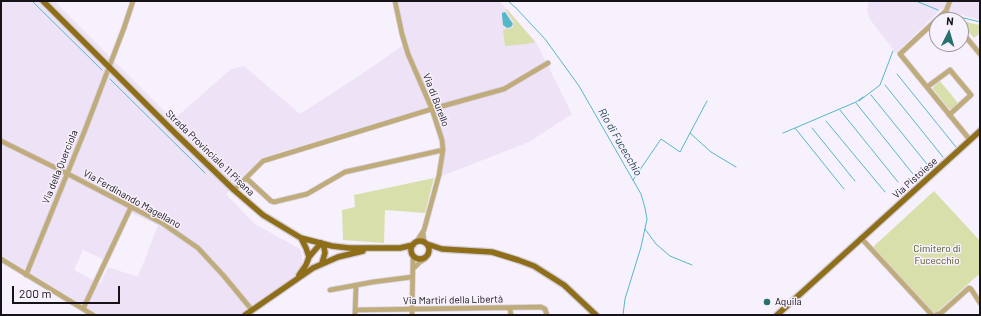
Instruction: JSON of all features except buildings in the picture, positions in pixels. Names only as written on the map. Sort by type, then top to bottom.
[{"type":"main road","name":"Strada Provinciale 11 Pisana","points":[[44,1],[176,134],[234,190],[263,215],[301,238],[349,248],[400,248],[415,243],[426,243],[442,249],[492,252],[534,266],[564,285],[596,315]]},
{"type":"main road","name":"Via Pistoiese","points":[[777,315],[980,131]]},
{"type":"main road","points":[[297,279],[306,265],[308,257],[306,248],[301,238]]},
{"type":"main road","points":[[308,257],[321,243],[325,252],[322,264]]},
{"type":"main road","points":[[412,255],[411,249],[415,243]]},
{"type":"main road","points":[[426,243],[430,249],[427,256]]},
{"type":"main road","points":[[245,315],[297,279],[322,264],[346,255],[378,248]]},
{"type":"main road","name":"Strada Provinciale 11 Pisana","points":[[400,248],[419,260],[442,249]]},
{"type":"street","name":"Via della Querciola","points":[[26,275],[68,174],[110,66],[133,1]]},
{"type":"street","name":"Via di Burello","points":[[395,1],[408,54],[432,109],[442,140],[440,175],[424,230],[415,243]]},
{"type":"street","points":[[946,12],[950,1]]},
{"type":"street","points":[[929,28],[900,54],[970,140]]},
{"type":"street","points":[[969,41],[980,54]]},
{"type":"street","points":[[234,190],[263,161],[432,109],[504,89],[548,63]]},
{"type":"street","points":[[927,87],[950,70],[971,95],[949,115]]},
{"type":"street","name":"Via Ferdinando Magellano","points":[[1,141],[162,223],[198,248],[252,310]]},
{"type":"street","points":[[246,178],[274,202],[307,194],[345,172],[442,150]]},
{"type":"street","points":[[83,309],[131,207]]},
{"type":"street","name":"Via di Burello","points":[[424,230],[426,243]]},
{"type":"street","points":[[861,238],[932,315]]},
{"type":"street","points":[[412,255],[412,312]]},
{"type":"street","points":[[413,270],[416,265],[427,256]]},
{"type":"street","points":[[1,259],[93,315]]},
{"type":"street","points":[[330,290],[412,277]]},
{"type":"street","points":[[355,313],[356,286]]},
{"type":"street","points":[[936,315],[941,313],[969,288],[980,303]]},
{"type":"street","points":[[510,308],[511,315]]},
{"type":"street","name":"Via Martiri della Libertà","points":[[355,313],[412,312],[456,309],[542,308],[545,310],[547,315]]},
{"type":"street","points":[[456,309],[456,315]]},
{"type":"shaded area","points":[[3,1],[54,1],[173,120],[231,69],[244,66],[300,114],[402,46],[392,1],[499,1],[536,42],[572,114],[529,142],[442,176],[445,143],[434,106],[261,158],[226,194],[255,224],[300,249],[302,264],[296,275],[242,315],[98,315],[1,255],[1,3]],"holes":[[[131,213],[158,225],[138,277],[108,267],[100,284],[74,270],[83,250],[109,262]]]},
{"type":"shaded area","points":[[869,1],[980,1],[980,20],[969,17],[969,12],[952,12],[941,9],[938,12],[929,12],[929,21],[896,53],[869,18],[867,10]]},
{"type":"green space","points":[[507,9],[535,42],[505,46],[503,30],[512,28],[514,23],[506,10]]},
{"type":"green space","points":[[969,23],[980,25],[980,33],[974,38],[969,32]]},
{"type":"green space","points":[[940,81],[958,103],[952,109],[949,109],[933,89],[933,87]]},
{"type":"green space","points":[[434,178],[425,213],[385,210],[384,243],[343,240],[342,210],[355,207],[354,195]]},
{"type":"green space","name":"Cimitero di Fucecchio","points":[[934,191],[980,241],[980,276],[978,275],[935,314],[873,247]]},
{"type":"water","points":[[505,12],[513,24],[511,27],[507,28],[503,25],[502,13]]},
{"type":"waterway","points":[[32,1],[102,70]]},
{"type":"waterway","name":"Rio di Fucecchio","points":[[508,1],[545,39],[579,86],[641,194],[647,219],[641,247],[625,299],[623,315]]},
{"type":"waterway","points":[[916,1],[938,10]]},
{"type":"waterway","points":[[969,19],[980,22]]},
{"type":"waterway","points":[[859,101],[880,85],[893,51]]},
{"type":"waterway","points":[[897,74],[956,147]]},
{"type":"waterway","points":[[110,79],[205,173]]},
{"type":"waterway","points":[[885,85],[943,157]]},
{"type":"waterway","points":[[871,95],[931,169]]},
{"type":"waterway","points":[[844,189],[795,128],[856,102],[863,97]]},
{"type":"waterway","points":[[633,180],[661,139],[680,152],[707,101]]},
{"type":"waterway","points":[[856,103],[913,174]]},
{"type":"waterway","points":[[840,110],[898,182]]},
{"type":"waterway","points":[[826,121],[885,192]]},
{"type":"waterway","points":[[783,133],[795,128]]},
{"type":"waterway","points":[[812,128],[855,181]]},
{"type":"waterway","points":[[690,133],[711,152],[736,167]]},
{"type":"waterway","points":[[645,229],[656,244],[670,256],[692,265]]},
{"type":"place","name":"Aquila","points":[[767,302]]}]
